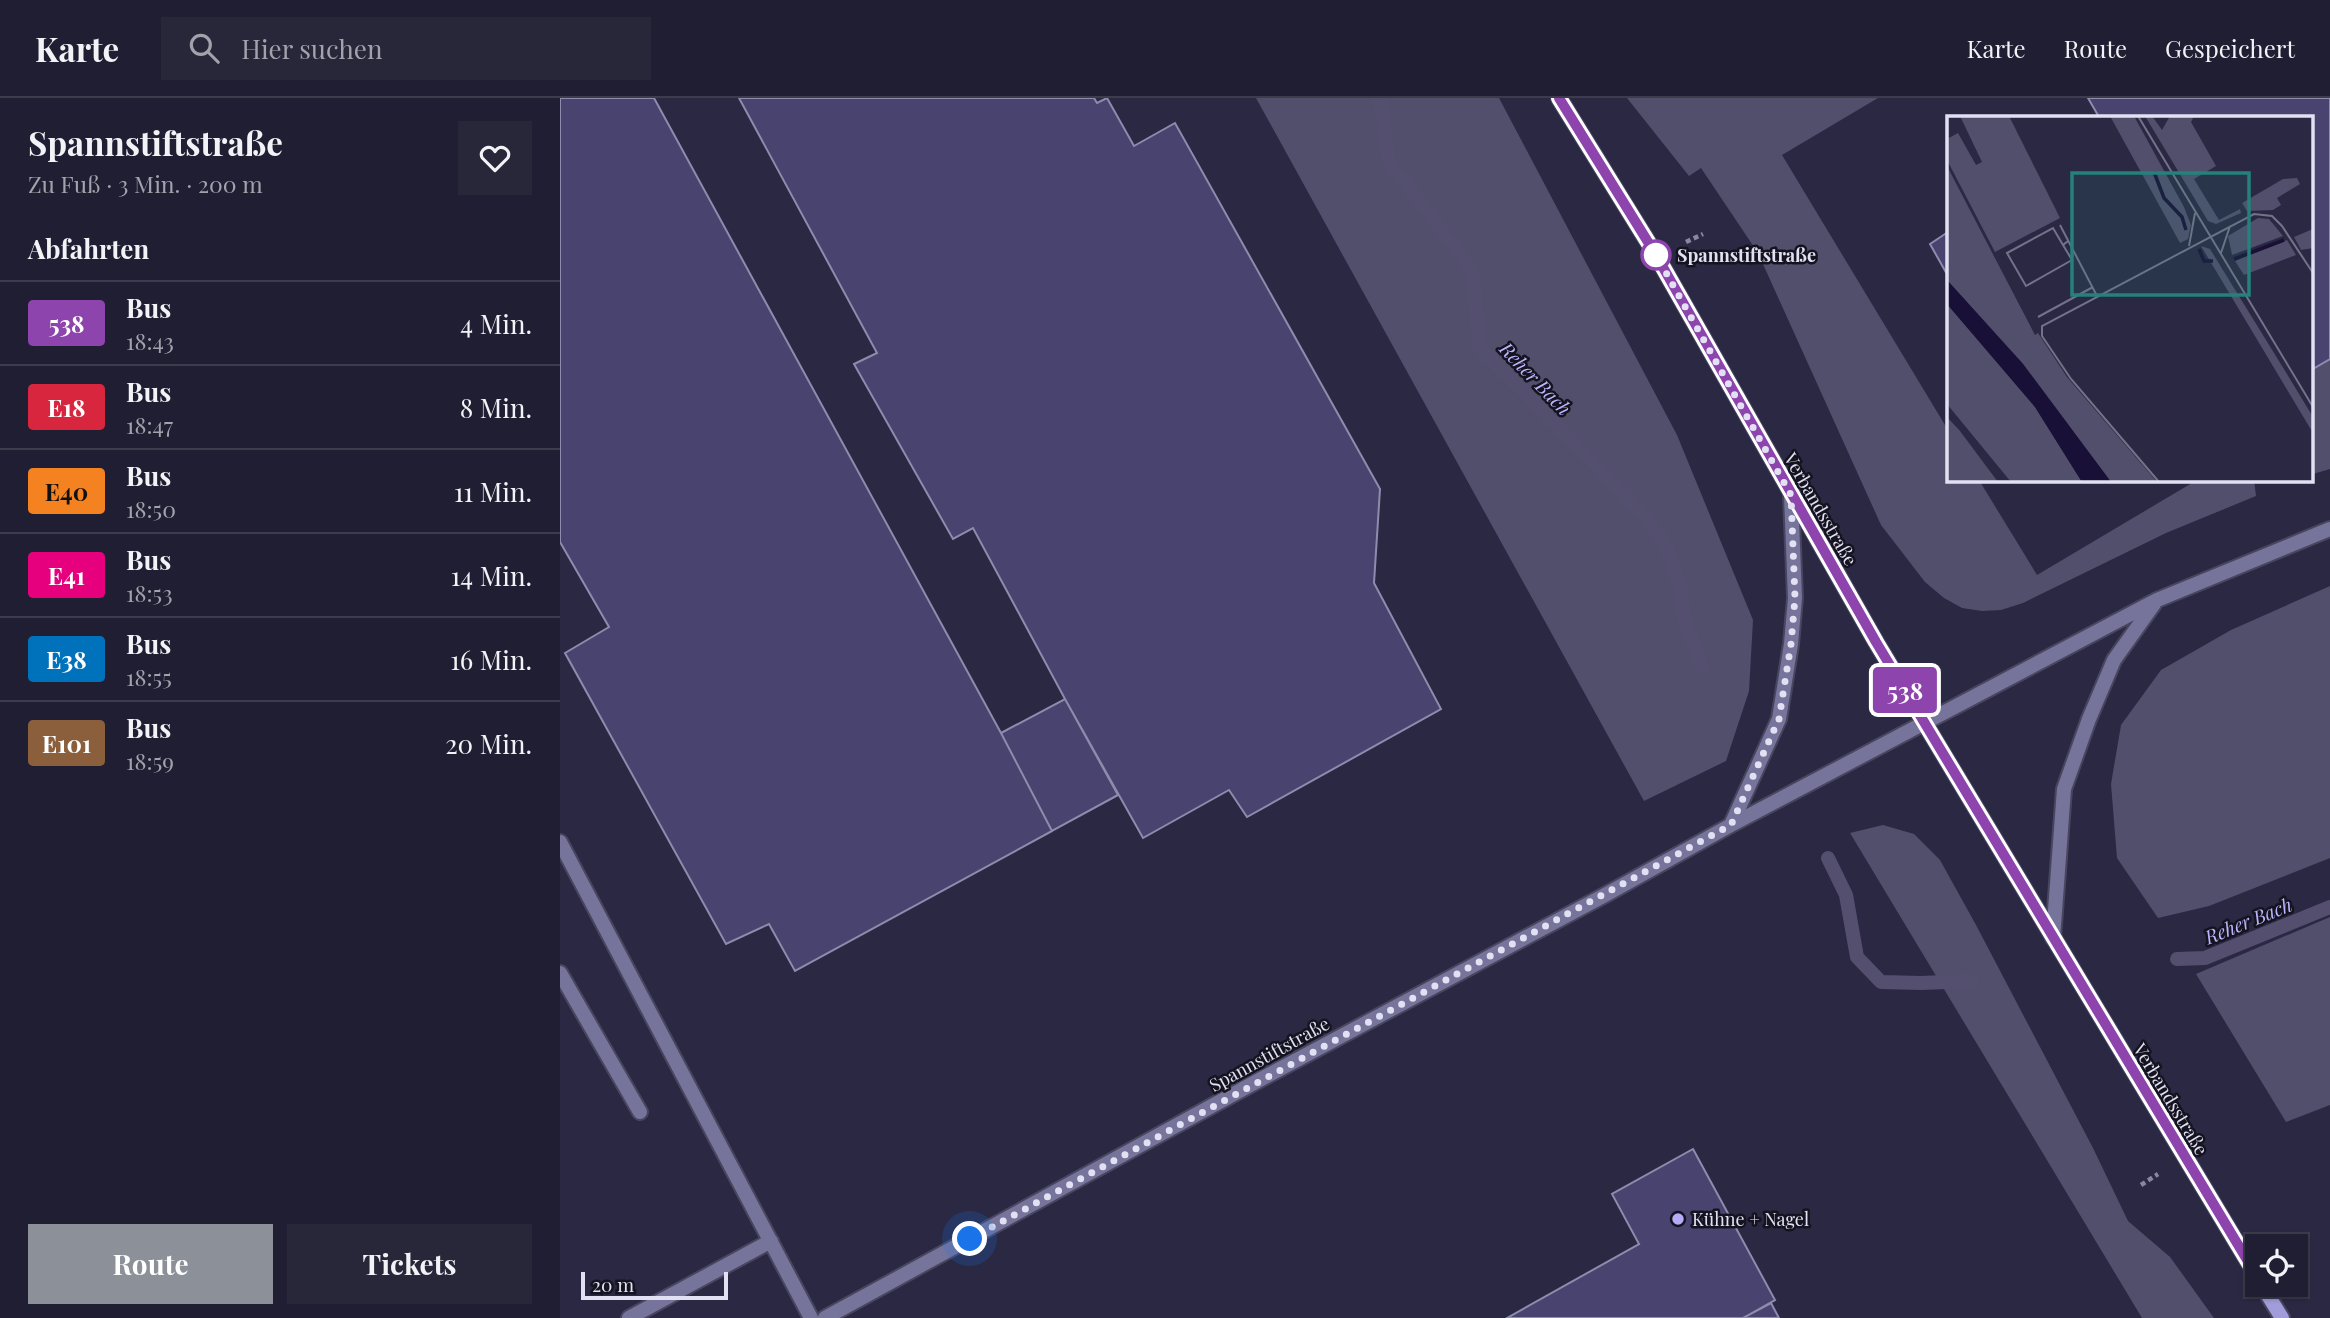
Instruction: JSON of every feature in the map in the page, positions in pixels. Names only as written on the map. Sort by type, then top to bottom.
[{"type":"main road","name":"Verbandsstraße","points":[[1559,98],[1656,255],[1924,724],[2245,1257]]},
{"type":"main road","points":[[2270,1297],[2282,1318]]},
{"type":"street","points":[[1731,825],[1779,719],[1795,598],[1791,495]]},
{"type":"street","points":[[2053,939],[2064,789],[2114,660],[2157,600],[2330,529]]},
{"type":"street","name":"Spannstiftstraße","points":[[825,1318],[1731,825],[2157,600]]},
{"type":"street","points":[[560,842],[811,1318]]},
{"type":"street","points":[[560,973],[640,1112]]},
{"type":"street","points":[[629,1318],[771,1241]]},
{"type":"shaded area","points":[[1256,98],[1499,98],[1677,435],[1753,620],[1749,691],[1726,761],[1644,801]]},
{"type":"shaded area","points":[[1627,98],[1878,98],[1782,155],[1947,428],[1947,481],[1980,481],[2037,575],[2195,481],[2254,481],[2256,496],[2166,533],[2023,603],[2001,610],[1982,611],[1962,608],[1944,598],[1925,582],[1881,525],[1758,253],[1701,168],[1689,176]]},
{"type":"shaded area","points":[[2330,359],[2330,469],[2313,474],[2312,472],[2312,369]]},
{"type":"shaded area","points":[[2330,586],[2330,858],[2209,906],[2158,918],[2117,858],[2111,784],[2121,725],[2161,670],[2231,630]]},
{"type":"shaded area","points":[[1883,825],[1914,834],[1940,860],[2093,1148],[2128,1221],[2170,1257],[2214,1318],[2142,1318],[1850,833]]},
{"type":"shaded area","points":[[2330,917],[2330,1105],[2286,1122],[2196,974]]},
{"type":"building","points":[[560,98],[654,98],[1052,831],[795,971],[769,924],[726,944],[565,653],[609,627],[560,542]]},
{"type":"building","points":[[739,98],[1094,98],[1097,103],[1107,98],[1134,146],[1175,123],[1380,489],[1374,583],[1441,709],[1247,817],[1229,790],[1143,838],[973,528],[953,539],[854,364],[877,353]]},
{"type":"building","points":[[2088,98],[2330,98],[2330,359],[2312,369],[2312,116],[2098,116]]},
{"type":"building","points":[[1947,233],[1947,274],[1930,244]]},
{"type":"building","points":[[1065,699],[1118,795],[1052,831],[1001,733]]},
{"type":"building","name":"Kühne + Nagel","points":[[1693,1149],[1775,1300],[1743,1318],[1507,1318],[1639,1244],[1612,1194]]},
{"type":"building","points":[[1771,1303],[1779,1318],[1743,1318]]},
{"type":"waterway","name":"Reher Bach","points":[[1380,98],[1389,162],[1473,271],[1479,347],[1628,498],[1665,542],[1681,590],[1684,618],[1702,668]]},
{"type":"waterway","name":"Reher Bach","points":[[1828,858],[1846,895],[1857,957],[1881,982],[1972,981]]},
{"type":"waterway","name":"Reher Bach","points":[[2177,959],[2205,958],[2330,907]]},
{"type":"bus line","name":"538","points":[[1559,98],[1656,255],[1876,642],[2245,1257]]},
{"type":"place","name":"Spannstiftstraße","points":[[1656,255]]},
{"type":"place","name":"Kühne + Nagel","points":[[1678,1219]]},
{"type":"route","points":[[970,1239],[1731,825],[1779,719],[1795,598],[1791,495],[1656,255]]}]
